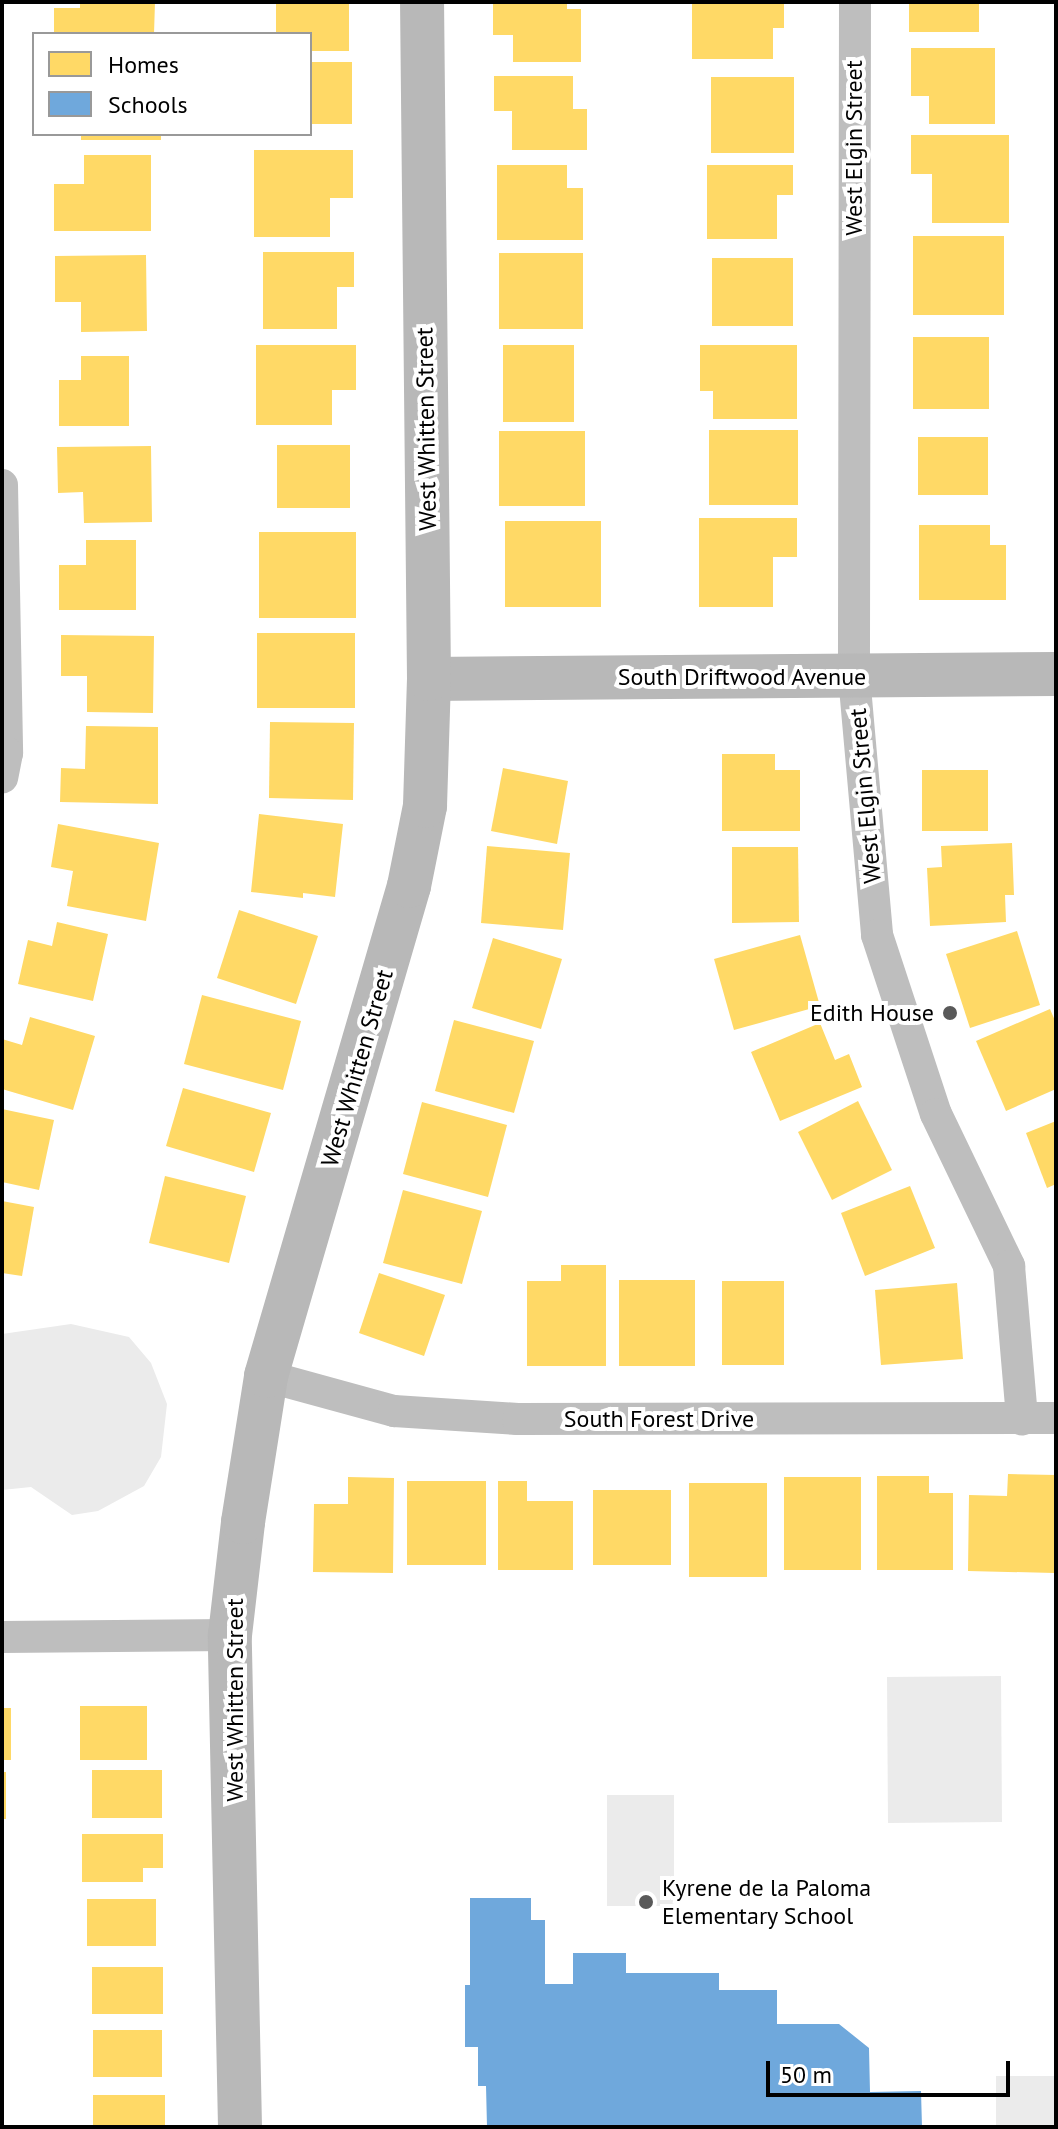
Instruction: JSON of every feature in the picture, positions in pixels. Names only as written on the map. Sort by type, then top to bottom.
[{"type":"street","name":"West Whitten Street","points":[[240,2127],[230,1635],[243,1522],[266,1376],[409,886],[425,806],[429,679],[422,2]]},
{"type":"street","name":"West Elgin Street","points":[[855,2],[854,676],[877,935],[936,1114],[1009,1266],[1022,1419]]},
{"type":"street","points":[[2,485],[7,753],[2,778]]},
{"type":"street","name":"South Driftwood Avenue","points":[[429,679],[1056,674]]},
{"type":"street","name":"South Forest Drive","points":[[266,1376],[394,1411],[518,1419],[1056,1418]]},
{"type":"street","points":[[2,1637],[230,1635]]},
{"type":"shaded area","points":[[71,1324],[129,1337],[151,1363],[167,1404],[161,1457],[144,1486],[98,1511],[72,1515],[31,1487],[2,1490],[2,1334]]},
{"type":"shaded area","points":[[1001,1676],[1002,1822],[888,1823],[887,1677]]},
{"type":"shaded area","points":[[607,1795],[674,1795],[674,1906],[607,1906]]},
{"type":"shaded area","points":[[996,2076],[1056,2076],[1056,2127],[996,2127]]},
{"type":"building: Homes","points":[[80,2],[155,2],[154,32],[54,32],[54,8],[80,8]]},
{"type":"building: Homes","points":[[276,2],[349,2],[349,51],[312,51],[312,32],[276,32]]},
{"type":"building: Homes","points":[[493,2],[567,2],[567,9],[581,9],[581,62],[513,62],[513,35],[493,35]]},
{"type":"building: Homes","points":[[692,2],[784,2],[784,28],[773,28],[773,59],[692,59]]},
{"type":"building: Homes","points":[[909,2],[979,2],[979,32],[909,32]]},
{"type":"building: Homes","points":[[911,48],[995,48],[995,124],[929,124],[929,96],[911,96]]},
{"type":"building: Homes","points":[[312,62],[352,62],[352,124],[312,124]]},
{"type":"building: Homes","points":[[494,76],[573,76],[573,109],[587,109],[587,150],[512,150],[512,111],[494,111]]},
{"type":"building: Homes","points":[[711,77],[794,77],[794,153],[711,153]]},
{"type":"building: Homes","points":[[911,135],[1009,135],[1009,223],[932,223],[932,174],[911,174]]},
{"type":"building: Homes","points":[[81,136],[161,136],[161,140],[81,140]]},
{"type":"building: Homes","points":[[254,150],[353,150],[353,198],[330,198],[330,237],[254,237]]},
{"type":"building: Homes","points":[[84,155],[151,155],[151,231],[54,231],[54,184],[84,184]]},
{"type":"building: Homes","points":[[497,165],[567,165],[567,188],[583,188],[583,240],[497,240]]},
{"type":"building: Homes","points":[[707,165],[793,165],[793,195],[777,195],[777,239],[707,239]]},
{"type":"building: Homes","points":[[913,236],[1004,236],[1004,315],[913,315]]},
{"type":"building: Homes","points":[[263,252],[354,252],[354,287],[337,287],[337,329],[263,329]]},
{"type":"building: Homes","points":[[499,253],[583,253],[583,329],[499,329]]},
{"type":"building: Homes","points":[[146,255],[147,331],[81,332],[81,302],[55,302],[55,256]]},
{"type":"building: Homes","points":[[712,258],[793,258],[793,326],[712,326]]},
{"type":"building: Homes","points":[[913,337],[989,337],[989,409],[913,409]]},
{"type":"building: Homes","points":[[256,345],[356,345],[356,390],[332,390],[332,425],[256,425]]},
{"type":"building: Homes","points":[[503,345],[574,345],[574,422],[503,422]]},
{"type":"building: Homes","points":[[700,345],[797,345],[797,419],[713,419],[713,391],[700,391]]},
{"type":"building: Homes","points":[[81,356],[129,356],[129,426],[59,426],[59,380],[81,380]]},
{"type":"building: Homes","points":[[709,430],[798,430],[798,505],[709,505]]},
{"type":"building: Homes","points":[[499,431],[585,431],[585,506],[499,506]]},
{"type":"building: Homes","points":[[918,437],[988,437],[988,495],[918,495]]},
{"type":"building: Homes","points":[[277,445],[350,445],[350,508],[277,508]]},
{"type":"building: Homes","points":[[151,446],[152,522],[84,523],[83,492],[58,493],[57,447]]},
{"type":"building: Homes","points":[[699,518],[797,518],[797,557],[773,557],[773,607],[699,607]]},
{"type":"building: Homes","points":[[505,521],[601,521],[601,607],[505,607]]},
{"type":"building: Homes","points":[[919,525],[990,525],[990,545],[1006,545],[1006,600],[919,600]]},
{"type":"building: Homes","points":[[259,532],[356,532],[356,618],[259,618]]},
{"type":"building: Homes","points":[[86,540],[136,540],[136,610],[59,610],[59,565],[86,565]]},
{"type":"building: Homes","points":[[257,633],[355,633],[355,708],[257,708]]},
{"type":"building: Homes","points":[[61,635],[154,636],[153,713],[87,712],[87,676],[61,676]]},
{"type":"building: Homes","points":[[270,722],[354,723],[353,800],[269,798]]},
{"type":"building: Homes","points":[[86,726],[158,727],[158,804],[60,802],[61,768],[85,769]]},
{"type":"building: Homes","points":[[722,754],[775,754],[775,770],[800,770],[800,831],[722,831]]},
{"type":"building: Homes","points":[[503,768],[568,781],[557,844],[491,831]]},
{"type":"building: Homes","points":[[922,770],[988,770],[988,831],[922,831]]},
{"type":"building: Homes","points":[[259,814],[343,824],[335,897],[303,893],[303,898],[251,892]]},
{"type":"building: Homes","points":[[58,824],[159,843],[146,921],[67,906],[73,871],[51,867]]},
{"type":"building: Homes","points":[[1012,843],[1014,895],[1005,895],[1006,922],[930,926],[927,868],[942,867],[941,846]]},
{"type":"building: Homes","points":[[487,846],[570,853],[563,930],[481,923]]},
{"type":"building: Homes","points":[[732,847],[798,847],[799,922],[732,923]]},
{"type":"building: Homes","points":[[239,910],[318,936],[296,1004],[217,978]]},
{"type":"building: Homes","points":[[57,922],[108,934],[93,1001],[18,984],[28,940],[52,946]]},
{"type":"building: Homes","points":[[1017,931],[1040,1005],[970,1028],[946,954]]},
{"type":"building: Homes","points":[[800,935],[820,1006],[734,1030],[714,959]]},
{"type":"building: Homes","points":[[493,938],[562,959],[541,1029],[472,1008]]},
{"type":"building: Homes","points":[[202,995],[301,1021],[283,1090],[184,1064]]},
{"type":"building: Homes","points":[[1050,1009],[1056,1023],[1056,1089],[1006,1111],[976,1041]]},
{"type":"building: Homes","points":[[30,1017],[95,1036],[73,1110],[2,1089],[2,1039],[22,1045]]},
{"type":"building: Homes","points":[[454,1020],[534,1041],[514,1113],[435,1091]]},
{"type":"building: Homes","points":[[820,1023],[835,1060],[849,1054],[862,1087],[780,1121],[751,1052]]},
{"type":"building: Homes","points":[[183,1088],[271,1113],[254,1172],[166,1146]]},
{"type":"building: Homes","points":[[858,1101],[892,1170],[832,1200],[798,1132]]},
{"type":"building: Homes","points":[[422,1102],[507,1125],[488,1197],[403,1174]]},
{"type":"building: Homes","points":[[2,1109],[54,1120],[39,1190],[2,1182]]},
{"type":"building: Homes","points":[[1056,1121],[1056,1184],[1047,1188],[1026,1133]]},
{"type":"building: Homes","points":[[165,1176],[246,1196],[229,1263],[149,1243]]},
{"type":"building: Homes","points":[[910,1186],[935,1248],[865,1276],[841,1213]]},
{"type":"building: Homes","points":[[403,1190],[482,1211],[462,1284],[383,1263]]},
{"type":"building: Homes","points":[[2,1201],[34,1207],[22,1276],[2,1273]]},
{"type":"building: Homes","points":[[561,1265],[606,1265],[606,1366],[527,1366],[527,1281],[561,1281]]},
{"type":"building: Homes","points":[[379,1273],[445,1295],[424,1356],[359,1333]]},
{"type":"building: Homes","points":[[619,1280],[695,1280],[695,1366],[619,1366]]},
{"type":"building: Homes","points":[[722,1281],[784,1281],[784,1365],[722,1365]]},
{"type":"building: Homes","points":[[957,1283],[963,1359],[881,1365],[875,1290]]},
{"type":"building: Homes","points":[[1008,1474],[1056,1475],[1054,1573],[968,1571],[969,1495],[1007,1496]]},
{"type":"building: Homes","points":[[877,1476],[929,1476],[929,1493],[953,1493],[953,1570],[877,1570]]},
{"type":"building: Homes","points":[[348,1477],[394,1478],[393,1573],[313,1572],[314,1504],[348,1504]]},
{"type":"building: Homes","points":[[784,1477],[861,1477],[861,1570],[784,1570]]},
{"type":"building: Homes","points":[[407,1481],[486,1481],[486,1565],[407,1565]]},
{"type":"building: Homes","points":[[498,1481],[527,1481],[527,1501],[573,1501],[573,1570],[498,1570]]},
{"type":"building: Homes","points":[[689,1483],[767,1483],[767,1577],[689,1577]]},
{"type":"building: Homes","points":[[593,1490],[671,1490],[671,1565],[593,1565]]},
{"type":"building: Homes","points":[[80,1706],[147,1706],[147,1760],[80,1760]]},
{"type":"building: Homes","points":[[2,1708],[11,1708],[11,1760],[2,1760]]},
{"type":"building: Homes","points":[[92,1770],[162,1770],[162,1818],[92,1818]]},
{"type":"building: Homes","points":[[2,1772],[6,1772],[6,1819],[2,1819]]},
{"type":"building: Homes","points":[[82,1834],[163,1834],[163,1868],[143,1868],[143,1882],[82,1882]]},
{"type":"building: Homes","points":[[87,1899],[156,1899],[156,1946],[87,1946]]},
{"type":"building: Homes","points":[[92,1967],[163,1967],[163,2014],[92,2014]]},
{"type":"building: Homes","points":[[93,2030],[162,2030],[162,2077],[93,2077]]},
{"type":"building: Homes","points":[[93,2095],[165,2095],[165,2127],[93,2127]]},
{"type":"building: Schools","points":[[470,1898],[531,1898],[531,1920],[545,1920],[545,1984],[573,1984],[573,1953],[626,1953],[626,1973],[719,1973],[719,1990],[777,1990],[777,2024],[839,2024],[869,2048],[870,2092],[921,2091],[922,2127],[487,2127],[486,2086],[478,2086],[478,2047],[465,2047],[465,1985],[470,1985]]},
{"type":"place","name":"Edith House","points":[[950,1013]]},
{"type":"place","name":"Kyrene de la Paloma Elementary School","points":[[646,1902]]}]
